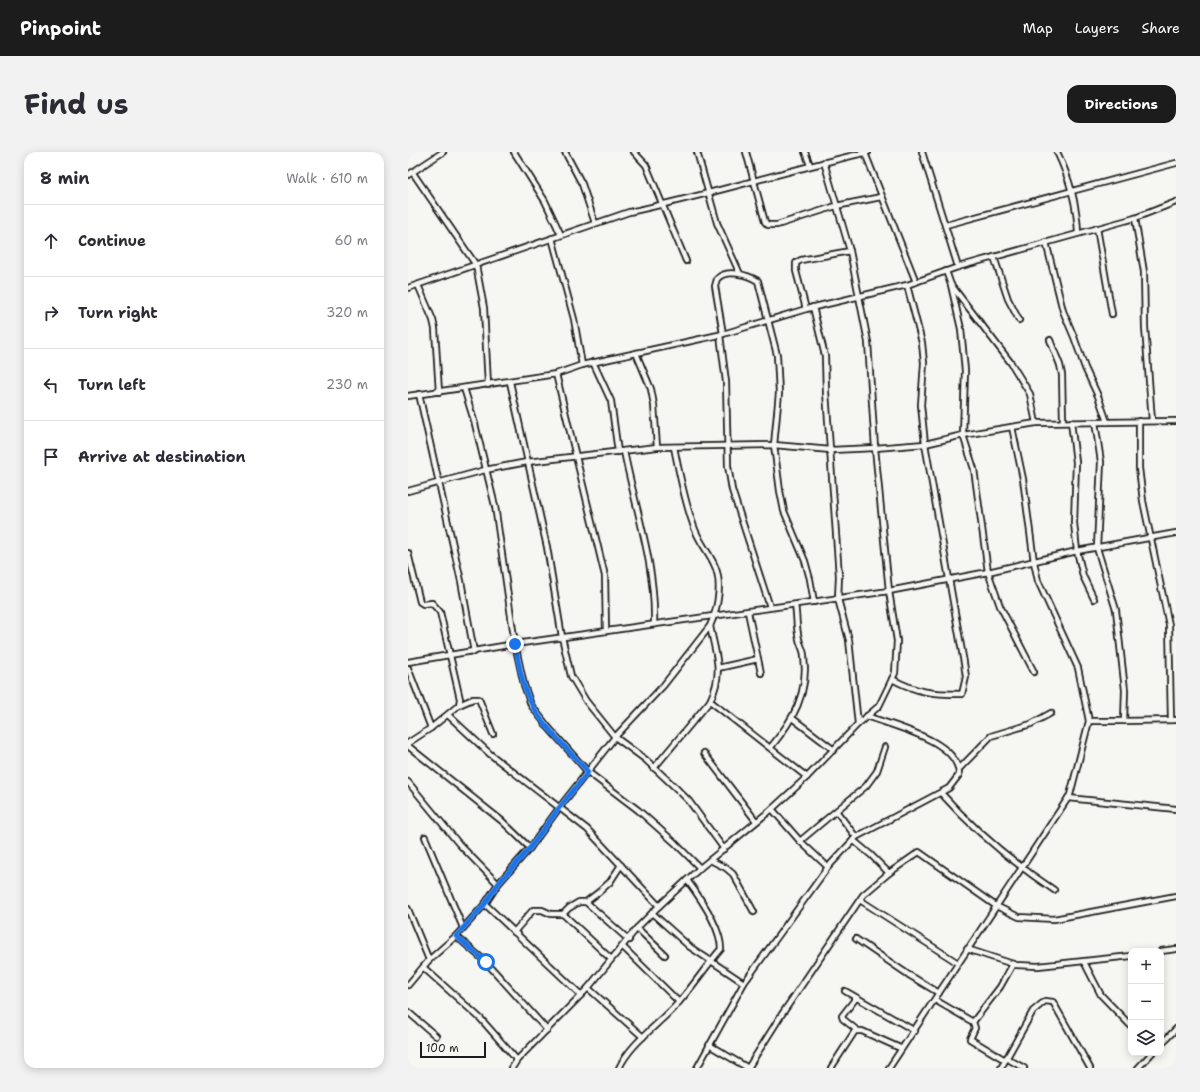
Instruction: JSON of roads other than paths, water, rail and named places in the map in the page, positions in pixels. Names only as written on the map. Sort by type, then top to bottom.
[{"type":"street","points":[[443,152],[410,174],[476,265],[484,308],[488,385]]},
{"type":"street","points":[[514,152],[545,201],[560,236]]},
{"type":"street","points":[[564,152],[582,184],[595,223]]},
{"type":"street","points":[[634,152],[646,165],[663,205],[672,232],[686,261]]},
{"type":"street","points":[[698,152],[707,193],[717,223],[740,274]]},
{"type":"street","points":[[746,152],[765,222],[768,225],[777,225],[836,206],[881,197]]},
{"type":"street","points":[[805,152],[810,165]]},
{"type":"street","points":[[838,152],[839,159]]},
{"type":"street","points":[[408,288],[629,212],[663,205],[810,165],[866,152],[881,197],[916,282]]},
{"type":"street","points":[[922,152],[958,267]]},
{"type":"street","points":[[1057,152],[1063,164],[1071,190],[1077,217],[1078,233]]},
{"type":"street","points":[[512,1068],[517,1060],[588,988],[611,959],[629,940],[637,928],[659,906],[700,868],[756,820],[772,809],[808,776],[858,724],[878,706],[895,673],[897,641],[889,591],[875,448],[868,342],[850,251],[824,162]]},
{"type":"street","points":[[946,225],[1071,190],[1176,163]]},
{"type":"street","points":[[408,396],[556,374],[593,362],[722,335],[812,307],[916,282],[958,267],[1135,218],[1176,203]]},
{"type":"street","points":[[1135,218],[1144,272],[1152,421]]},
{"type":"street","points":[[1097,228],[1112,314]]},
{"type":"street","points":[[552,238],[574,319],[582,365]]},
{"type":"street","points":[[1046,242],[1063,311],[1085,368],[1098,396],[1107,422]]},
{"type":"street","points":[[806,309],[796,271],[796,263],[801,260],[850,251]]},
{"type":"street","points":[[994,257],[1008,299],[1019,320]]},
{"type":"street","points":[[946,271],[951,285],[961,329],[965,371],[963,435],[974,469],[988,572],[1000,606],[1034,672]]},
{"type":"street","points":[[770,608],[732,490],[726,447],[728,425],[726,382],[716,282],[720,276],[725,274],[740,274],[758,281],[767,322],[777,355],[779,393],[774,445],[784,511],[805,561],[814,602]]},
{"type":"street","points":[[892,679],[913,690],[941,694],[962,694],[966,677],[926,444],[921,405],[924,363],[922,343],[907,284]]},
{"type":"street","points":[[418,285],[436,329],[439,392]]},
{"type":"street","points":[[951,285],[1011,363],[1030,394],[1036,423]]},
{"type":"street","points":[[812,307],[825,356],[826,392],[839,576],[838,599],[849,640],[858,724]]},
{"type":"street","points":[[1050,340],[1060,365],[1063,422]]},
{"type":"street","points":[[636,353],[651,389],[654,405],[657,447]]},
{"type":"street","points":[[593,362],[611,401],[618,452]]},
{"type":"street","points":[[556,374],[605,576],[606,631]]},
{"type":"street","points":[[510,382],[547,547],[562,637],[571,676],[586,701],[616,737],[654,768],[689,802],[724,849]]},
{"type":"street","points":[[464,388],[475,424],[495,506],[515,644],[524,685],[531,705],[548,727],[588,772],[638,810],[674,842],[700,868]]},
{"type":"street","points":[[419,394],[430,452],[439,483],[474,652]]},
{"type":"street","points":[[408,490],[485,470],[527,462],[657,447],[774,445],[831,450],[875,448],[926,444],[963,435],[1036,423],[1176,420]]},
{"type":"street","points":[[1088,721],[1173,720],[1169,625],[1152,538],[1143,501],[1139,468],[1139,421]]},
{"type":"street","points":[[1071,422],[1076,462],[1074,523],[1077,552],[1083,576],[1094,599]]},
{"type":"street","points":[[1095,422],[1100,462],[1097,548],[1116,610],[1125,690],[1124,721]]},
{"type":"street","points":[[889,1068],[900,1048],[915,1031],[967,949],[1068,798],[1088,721],[1078,668],[1043,594],[1034,562],[1023,479],[1012,427]]},
{"type":"street","points":[[408,985],[424,968],[429,960],[456,936],[485,904],[498,884],[530,848],[559,808],[616,737],[663,686],[710,626],[715,615],[719,583],[718,572],[714,563],[698,539],[688,510],[674,447]]},
{"type":"street","points":[[624,451],[648,556],[653,590],[654,624]]},
{"type":"street","points":[[408,662],[562,637],[889,591],[1176,533]]},
{"type":"street","points":[[408,553],[418,597],[423,604],[432,603],[438,608],[451,656],[460,699],[459,705]]},
{"type":"street","points":[[771,747],[792,718],[803,693],[805,671],[804,655],[798,638],[795,605]]},
{"type":"street","points":[[748,612],[761,673]]},
{"type":"street","points":[[654,768],[710,701],[717,687],[718,668],[710,626]]},
{"type":"street","points":[[718,668],[758,659]]},
{"type":"street","points":[[408,668],[431,728]]},
{"type":"street","points":[[408,743],[431,728],[459,705],[472,699],[479,699],[493,734]]},
{"type":"street","points":[[710,701],[808,776]]},
{"type":"street","points":[[959,769],[992,736],[1031,724],[1051,713]]},
{"type":"street","points":[[448,715],[490,754],[586,830],[622,865],[659,906]]},
{"type":"street","points":[[697,1068],[744,983],[828,867],[854,839],[908,808],[941,793],[954,783],[959,775],[959,769],[948,753],[938,744],[920,735],[867,716]]},
{"type":"street","points":[[792,718],[834,750]]},
{"type":"street","points":[[408,746],[502,821],[530,848]]},
{"type":"street","points":[[800,841],[837,812],[870,781],[877,771],[885,747]]},
{"type":"street","points":[[704,754],[756,820]]},
{"type":"street","points":[[408,782],[459,844],[498,884]]},
{"type":"street","points":[[941,793],[962,816],[1021,868],[1054,890]]},
{"type":"street","points":[[1068,798],[1176,809]]},
{"type":"street","points":[[772,809],[800,841],[828,867]]},
{"type":"street","points":[[837,812],[854,839],[889,873]]},
{"type":"street","points":[[425,837],[463,928]]},
{"type":"street","points":[[709,1045],[748,1068],[780,1017],[860,900],[889,873],[919,852],[996,906],[1019,917],[1054,919],[1176,896]]},
{"type":"street","points":[[710,860],[726,868],[732,874],[754,912]]},
{"type":"street","points":[[514,932],[533,910],[542,910],[551,914],[563,914],[579,902],[586,902],[610,882],[622,865]]},
{"type":"street","points":[[619,1068],[624,1058],[643,1036],[652,1030],[679,1002],[721,949],[721,943],[709,915],[696,892],[687,880]]},
{"type":"street","points":[[860,900],[958,963]]},
{"type":"street","points":[[586,902],[629,940]]},
{"type":"street","points":[[485,904],[581,995]]},
{"type":"street","points":[[408,909],[429,960]]},
{"type":"street","points":[[652,913],[710,962],[744,983]]},
{"type":"street","points":[[563,914],[611,959]]},
{"type":"street","points":[[637,928],[665,955]]},
{"type":"street","points":[[456,936],[486,962],[547,1030]]},
{"type":"street","points":[[856,939],[939,994]]},
{"type":"street","points":[[623,947],[679,1002]]},
{"type":"street","points":[[967,949],[1013,964],[1038,966],[1128,956]]},
{"type":"street","points":[[1164,951],[1176,949]]},
{"type":"street","points":[[1084,962],[1101,995],[1128,1023]]},
{"type":"street","points":[[1013,964],[1000,987],[973,1022],[974,1028],[970,1039],[1024,1068]]},
{"type":"street","points":[[424,968],[481,1019],[517,1060]]},
{"type":"street","points":[[588,988],[643,1036]]},
{"type":"street","points":[[845,991],[915,1031]]},
{"type":"street","points":[[856,998],[842,1018],[858,1031],[862,1031],[900,1048]]},
{"type":"street","points":[[935,1000],[973,1022]]},
{"type":"street","points":[[1001,1068],[1033,1011],[1045,1001],[1053,1002],[1090,1068]]},
{"type":"street","points":[[408,1012],[436,1036]]},
{"type":"street","points":[[1164,1041],[1176,1029]]},
{"type":"street","points":[[831,1068],[855,1032],[858,1031]]},
{"type":"street","points":[[1138,1068],[1149,1056]]}]
